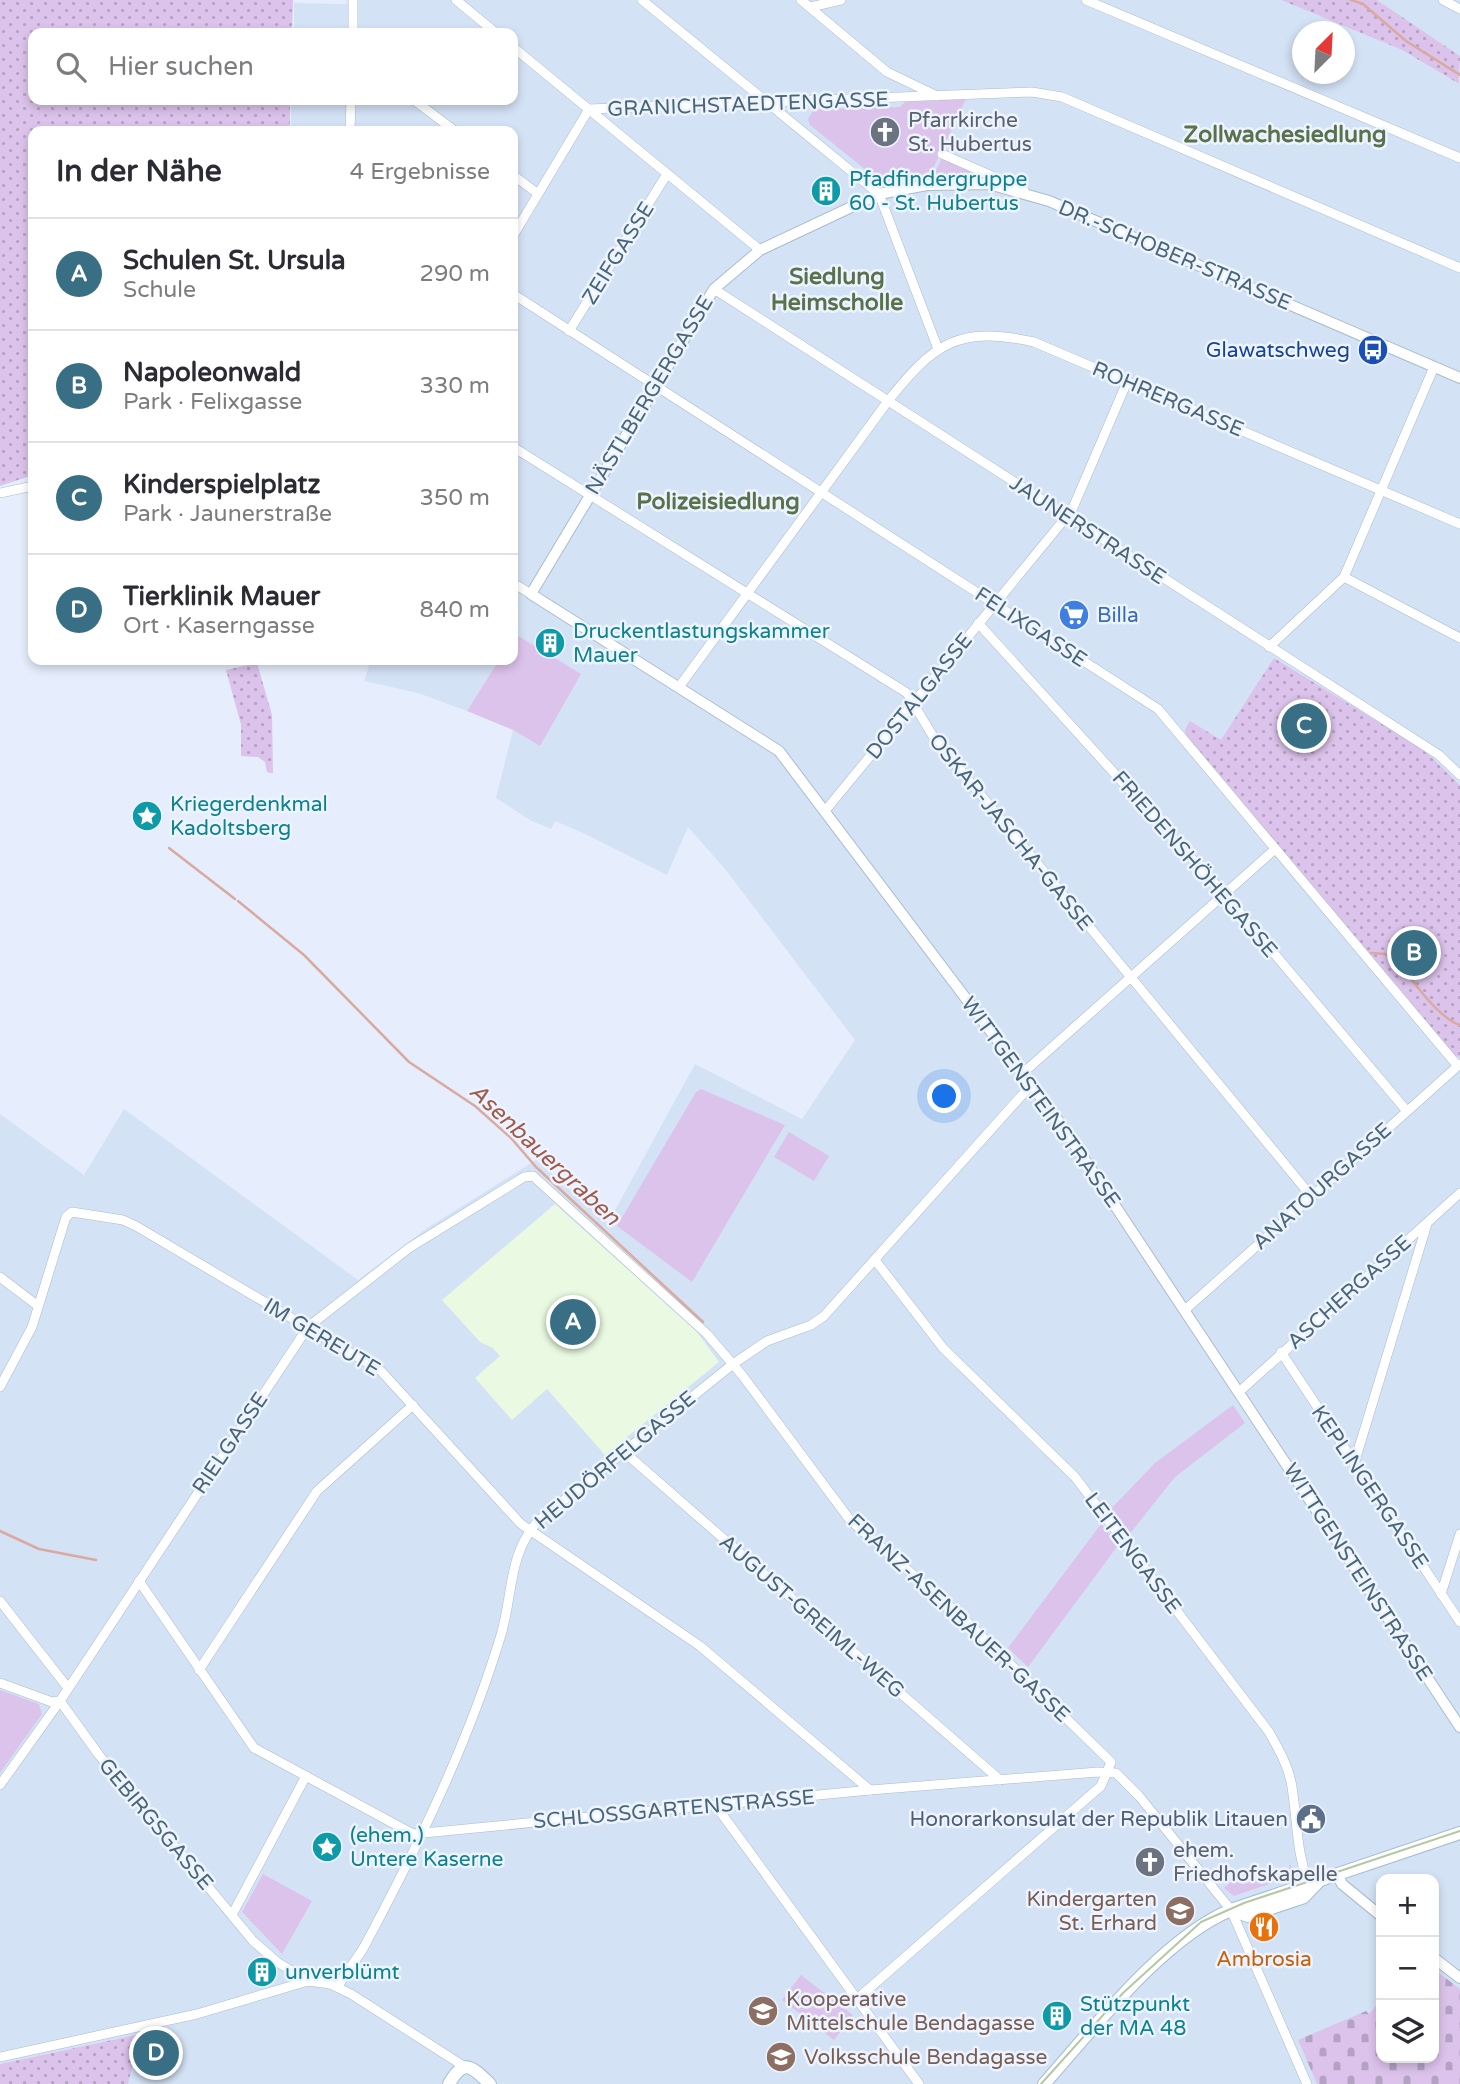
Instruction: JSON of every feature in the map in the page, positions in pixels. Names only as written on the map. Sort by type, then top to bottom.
[{"type":"main road","points":[[1044,2084],[1125,1994],[1201,1926],[1231,1910],[1313,1885],[1337,1874],[1460,1833]]},
{"type":"main road","points":[[449,2084],[456,2072],[465,2067],[476,2070],[490,2084]]},
{"type":"street","points":[[353,0],[353,28]]},
{"type":"street","points":[[456,0],[490,28]]},
{"type":"street","points":[[642,0],[879,194],[938,349]]},
{"type":"street","points":[[801,0],[887,72],[938,97]]},
{"type":"street","points":[[810,7],[841,0]]},
{"type":"street","points":[[1086,0],[1460,158]]},
{"type":"street","points":[[1443,0],[1460,9]]},
{"type":"street","points":[[518,51],[760,250]]},
{"type":"street","name":"GRANICHSTAEDTENGASSE","points":[[589,109],[1032,92],[1062,97],[1460,268]]},
{"type":"street","points":[[350,126],[351,105]]},
{"type":"street","points":[[421,105],[448,126]]},
{"type":"street","points":[[518,227],[589,109]]},
{"type":"street","points":[[942,154],[1049,201]]},
{"type":"street","name":"ZEIFGASSE","points":[[569,331],[667,174]]},
{"type":"street","points":[[518,179],[537,193]]},
{"type":"street","name":"DR.-SCHOBER-STRASSE","points":[[879,194],[957,182],[989,184],[1049,201],[1460,379]]},
{"type":"street","name":"NÄSTLBERGERGASSE","points":[[531,594],[713,289],[760,250],[879,194]]},
{"type":"street","name":"JAUNERSTRASSE","points":[[713,289],[1439,755],[1460,775]]},
{"type":"street","name":"FELIXGASSE","points":[[518,298],[1158,709],[1274,850],[1459,1065]]},
{"type":"street","name":"ROHRERGASSE","points":[[679,688],[915,366],[938,349],[960,339],[983,335],[1034,342],[1460,524]]},
{"type":"street","points":[[1269,647],[1344,577],[1434,367]]},
{"type":"street","name":"DOSTALGASSE","points":[[825,811],[1067,515],[1127,382]]},
{"type":"street","name":"OSKAR-JASCHA-GASSE","points":[[518,450],[907,693],[934,738],[1129,979],[1311,1196]]},
{"type":"street","points":[[0,493],[28,487]]},
{"type":"street","points":[[1344,577],[1460,638]]},
{"type":"street","name":"WITTGENSTEINSTRASSE","points":[[518,586],[779,751],[1032,1084],[1185,1310],[1460,1727]]},
{"type":"street","name":"FRIEDENSHÖHEGASSE","points":[[978,623],[1224,894],[1406,1110]]},
{"type":"street","points":[[1023,1073],[1274,850]]},
{"type":"street","name":"ANATOURGASSE","points":[[1185,1310],[1459,1065]]},
{"type":"street","name":"HEUDÖRFELGASSE","points":[[338,1987],[364,1948],[422,1833],[498,1645],[514,1562],[530,1530],[733,1363],[767,1341],[818,1321],[1032,1084]]},
{"type":"street","name":"RIELGASSE","points":[[0,1785],[61,1701],[308,1327],[409,1248],[524,1177],[533,1176]]},
{"type":"street","name":"FRANZ-ASENBAUER-GASSE","points":[[533,1176],[691,1318],[733,1363],[850,1520],[964,1619],[1111,1762],[1108,1772],[1120,1775],[1139,1796],[1231,1910],[1307,2084]]},
{"type":"street","name":"ASCHERGASSE","points":[[1239,1392],[1460,1193]]},
{"type":"street","name":"IM GEREUTE","points":[[38,1306],[59,1232],[68,1214],[129,1223],[308,1327],[381,1371],[498,1500],[530,1530],[700,1646],[870,1790]]},
{"type":"street","points":[[1354,1464],[1427,1222]]},
{"type":"street","name":"LEITENGASSE","points":[[875,1260],[943,1348],[1075,1477],[1269,1732],[1284,1759],[1292,1786],[1298,1855],[1313,1885]]},
{"type":"street","points":[[0,1277],[38,1306],[32,1327],[0,1387]]},
{"type":"street","name":"KEPLINGERGASSE","points":[[1281,1352],[1460,1622]]},
{"type":"street","points":[[200,1670],[317,1491],[413,1405]]},
{"type":"street","name":"AUGUST-GREIML-WEG","points":[[623,1451],[1000,1780]]},
{"type":"street","points":[[1441,1594],[1460,1534]]},
{"type":"street","name":"SCHLOSSGARTENSTRASSE","points":[[139,1581],[254,1748],[413,1834],[870,1790],[1108,1772]]},
{"type":"street","points":[[0,1601],[68,1688]]},
{"type":"street","points":[[0,1683],[44,1699],[61,1701]]},
{"type":"street","name":"GEBIRGSGASSE","points":[[61,1701],[99,1755],[265,1953],[308,1981]]},
{"type":"street","points":[[857,1998],[1101,1786],[1108,1772]]},
{"type":"street","points":[[232,1915],[306,1776]]},
{"type":"street","points":[[716,1806],[919,2084]]},
{"type":"street","points":[[1337,1874],[1342,1884],[1376,1912]]},
{"type":"street","points":[[1439,1962],[1460,1978]]},
{"type":"street","points":[[0,2057],[209,2011],[308,1981],[338,1987],[465,2067]]},
{"type":"shaded area","points":[[347,0],[1281,0],[1332,21],[1292,21],[1292,84],[1355,84],[1355,31],[1402,50],[1458,84],[1460,82],[1460,785],[1456,780],[1456,1057],[1460,1057],[1460,1989],[1439,1973],[1439,1874],[1376,1874],[1376,2006],[1369,2015],[1298,2040],[1317,2084],[128,2084],[139,2034],[0,2064],[0,1114],[84,1175],[124,1109],[358,1280],[427,1228],[536,1160],[608,1223],[695,1064],[802,1119],[855,1040],[725,869],[688,827],[667,875],[555,821],[551,829],[530,820],[496,798],[513,730],[540,746],[518,648],[518,126],[291,126],[291,105],[518,105],[518,28],[294,28],[294,3],[346,4]]},
{"type":"shaded area","points":[[1377,0],[1460,0],[1460,56]]},
{"type":"shaded area","points":[[369,665],[496,665],[467,711],[418,693],[364,681]]},
{"type":"shaded area","points":[[555,1204],[697,1332],[719,1362],[605,1455],[547,1389],[512,1420],[475,1378],[500,1356],[493,1348],[480,1342],[442,1300]]},
{"type":"green space","points":[[0,0],[293,0],[292,28],[28,28],[28,105],[290,105],[290,126],[28,126],[28,477],[0,486]]},
{"type":"green space","points":[[1281,0],[1377,0],[1460,56],[1459,84],[1402,50],[1355,31],[1355,21],[1332,21]]},
{"type":"green space","points":[[966,99],[929,177],[897,181],[876,178],[810,125],[808,119],[814,109],[900,107],[905,102]]},
{"type":"green space","points":[[942,158],[984,177],[984,178],[933,176]]},
{"type":"green space","points":[[518,636],[581,674],[540,746],[513,730],[467,711],[496,665],[518,665]]},
{"type":"green space","points":[[1274,658],[1424,750],[1460,785],[1460,1057],[1455,1056],[1186,738],[1185,730],[1190,721],[1221,740]]},
{"type":"green space","points":[[258,665],[272,715],[273,773],[267,772],[265,762],[258,757],[241,756],[241,725],[226,670]]},
{"type":"green space","points":[[701,1089],[785,1125],[692,1282],[617,1226],[696,1092]]},
{"type":"green space","points":[[789,1132],[829,1156],[814,1181],[774,1157]]},
{"type":"green space","points":[[1233,1405],[1245,1423],[1175,1477],[1128,1536],[1109,1511],[1155,1463]]},
{"type":"green space","points":[[1101,1524],[1119,1544],[1028,1667],[1008,1648]]},
{"type":"green space","points":[[0,1690],[39,1704],[42,1714],[0,1773]]},
{"type":"green space","points":[[1290,1864],[1295,1875],[1234,1896],[1224,1888],[1232,1881],[1244,1884],[1289,1869]]},
{"type":"green space","points":[[263,1874],[312,1901],[282,1954],[242,1912]]},
{"type":"green space","points":[[1439,1973],[1460,1989],[1460,2084],[1317,2084],[1298,2040],[1366,2011],[1369,2014],[1376,2005],[1376,2063],[1439,2063]]},
{"type":"green space","points":[[801,1975],[853,2015],[834,2040],[782,2000]]},
{"type":"green space","points":[[140,2034],[128,2084],[0,2084],[0,2064]]},
{"type":"waterway","points":[[1351,0],[1363,4],[1406,41],[1460,75]]},
{"type":"waterway","name":"Asenbauergraben","points":[[169,848],[235,899]]},
{"type":"waterway","name":"Asenbauergraben","points":[[238,901],[304,955],[409,1062],[475,1106],[511,1138],[536,1167],[703,1322]]},
{"type":"waterway","points":[[1371,953],[1385,954],[1401,961],[1426,998],[1443,1015],[1460,1025]]},
{"type":"waterway","points":[[0,1531],[39,1549],[96,1560]]},
{"type":"tram line","points":[[1041,2084],[1123,1993],[1201,1922],[1244,1903],[1460,1831]]},
{"type":"place","name":"Pfarrkirche St. Hubertus","points":[[885,132]]},
{"type":"place","name":"Pfadfindergruppe 60 - St. Hubertus","points":[[826,191]]},
{"type":"place","name":"Glawatschweg","points":[[1373,350]]},
{"type":"place","name":"Billa","points":[[1074,615]]},
{"type":"place","name":"Druckentlastungskammer Mauer","points":[[550,643]]},
{"type":"place","name":"Kinderspielplatz","points":[[1304,726]]},
{"type":"place","name":"Kriegerdenkmal Kadoltsberg","points":[[147,816]]},
{"type":"place","name":"Napoleonwald","points":[[1414,953]]},
{"type":"place","name":"Schulen St. Ursula","points":[[573,1322]]},
{"type":"place","name":"Honorarkonsulat der Republik Litauen","points":[[1311,1819]]},
{"type":"place","name":"(ehem.) Untere Kaserne","points":[[327,1847]]},
{"type":"place","name":"ehem. Friedhofskapelle","points":[[1150,1862]]},
{"type":"place","name":"Kindergarten St. Erhard","points":[[1180,1911]]},
{"type":"place","name":"Ambrosia","points":[[1264,1927]]},
{"type":"place","name":"unverblümt","points":[[262,1972]]},
{"type":"place","name":"Kooperative Mittelschule Bendagasse","points":[[763,2011]]},
{"type":"place","name":"Stützpunkt der MA 48","points":[[1057,2016]]},
{"type":"place","name":"Tierklinik Mauer","points":[[156,2053]]},
{"type":"place","name":"Volksschule Bendagasse","points":[[781,2057]]},
{"type":"district","name":"Zollwachesiedlung","points":[[1285,134]]},
{"type":"district","name":"Siedlung Heimscholle","points":[[837,289]]},
{"type":"district","name":"Polizeisiedlung","points":[[718,501]]}]
